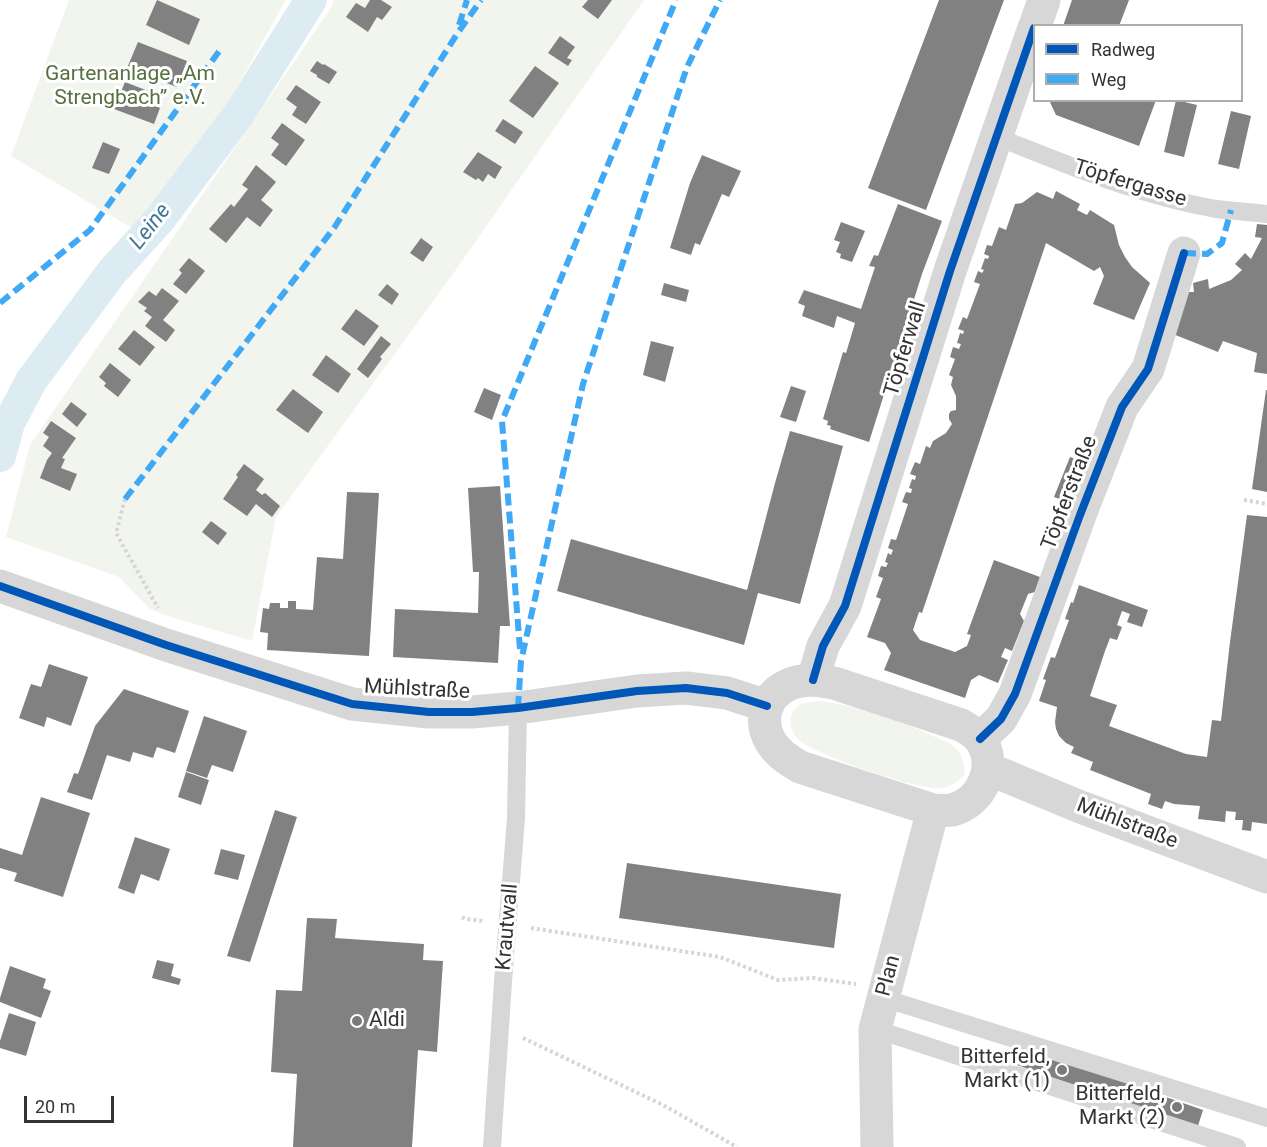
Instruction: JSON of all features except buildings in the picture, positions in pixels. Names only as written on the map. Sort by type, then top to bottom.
[{"type":"street","name":"Töpferwall","points":[[1036,24],[1044,0]]},
{"type":"street","name":"Töpferwall","points":[[813,680],[823,646],[845,606],[950,271],[1033,33]]},
{"type":"street","name":"Töpferstraße","points":[[980,739],[1001,719],[1015,694],[1122,406],[1148,369],[1184,253]]},
{"type":"street","name":"Mühlstraße","points":[[4,588],[166,645],[352,704],[429,712],[472,712],[518,708],[637,691],[686,688],[727,693],[767,706]]},
{"type":"street","points":[[813,680],[834,683],[971,730],[980,739],[987,753],[988,771],[982,789],[975,798],[963,806],[950,811],[933,810],[800,767],[783,756],[772,743],[766,731],[764,719],[767,706],[774,694],[784,686],[797,681],[813,680]]},
{"type":"street","name":"Mühlstraße","points":[[988,771],[1001,774],[1078,806],[1267,877]]},
{"type":"street","name":"Plan","points":[[878,1147],[876,1029],[933,810]]},
{"type":"lane","name":"Töpfergasse","points":[[997,137],[1119,183],[1176,200],[1216,209],[1267,214]]},
{"type":"lane","name":"Krautwall","points":[[492,1147],[516,818],[518,708]]},
{"type":"lane","points":[[885,993],[1267,1118]]},
{"type":"lane","points":[[876,1029],[1237,1147]]},
{"type":"path","points":[[125,499],[116,533],[161,613],[168,630],[166,645]]},
{"type":"path","points":[[1244,500],[1267,504]]},
{"type":"path","points":[[462,917],[720,957],[778,980],[813,978],[885,993]]},
{"type":"path","points":[[500,1028],[663,1105],[737,1147]]},
{"type":"green space","name":"Gartenanlage „Am Strengbach” e.V.","points":[[69,0],[286,0],[229,101],[135,230],[11,156]]},
{"type":"green space","points":[[334,0],[644,0],[455,271],[276,517],[252,641],[150,609],[119,577],[6,537],[30,445],[331,8]]},
{"type":"green space","points":[[820,701],[877,714],[947,742],[960,754],[965,774],[949,786],[942,788],[912,784],[867,771],[808,746],[798,739],[792,730],[792,715],[794,710],[802,704]]},
{"type":"waterway","name":"Leine","points":[[0,456],[9,423],[31,381],[112,272],[159,220],[239,114],[311,0]]},
{"type":"marked path","points":[[459,25],[467,0]]},
{"type":"marked path","points":[[125,499],[334,228],[481,0]]},
{"type":"marked path","points":[[520,649],[502,421],[676,0]]},
{"type":"marked path","points":[[518,708],[521,661],[583,384],[687,67],[720,0]]},
{"type":"marked path","points":[[0,303],[90,230],[220,50]]},
{"type":"marked path","points":[[1184,253],[1207,254],[1222,243],[1231,210]]},
{"type":"cycle path","points":[[813,680],[823,646],[845,606],[950,271],[1033,31]]},
{"type":"cycle path","points":[[980,739],[1001,719],[1015,694],[1122,407],[1148,369],[1184,253]]},
{"type":"cycle path","points":[[0,586],[166,645],[352,704],[429,712],[472,712],[518,708],[637,691],[686,688],[727,693],[767,706]]},
{"type":"place","name":"Aldi","points":[[357,1021]]},
{"type":"place","name":"Bitterfeld, Markt (1)","points":[[1062,1070]]},
{"type":"place","name":"Bitterfeld, Markt (2)","points":[[1177,1107]]}]
